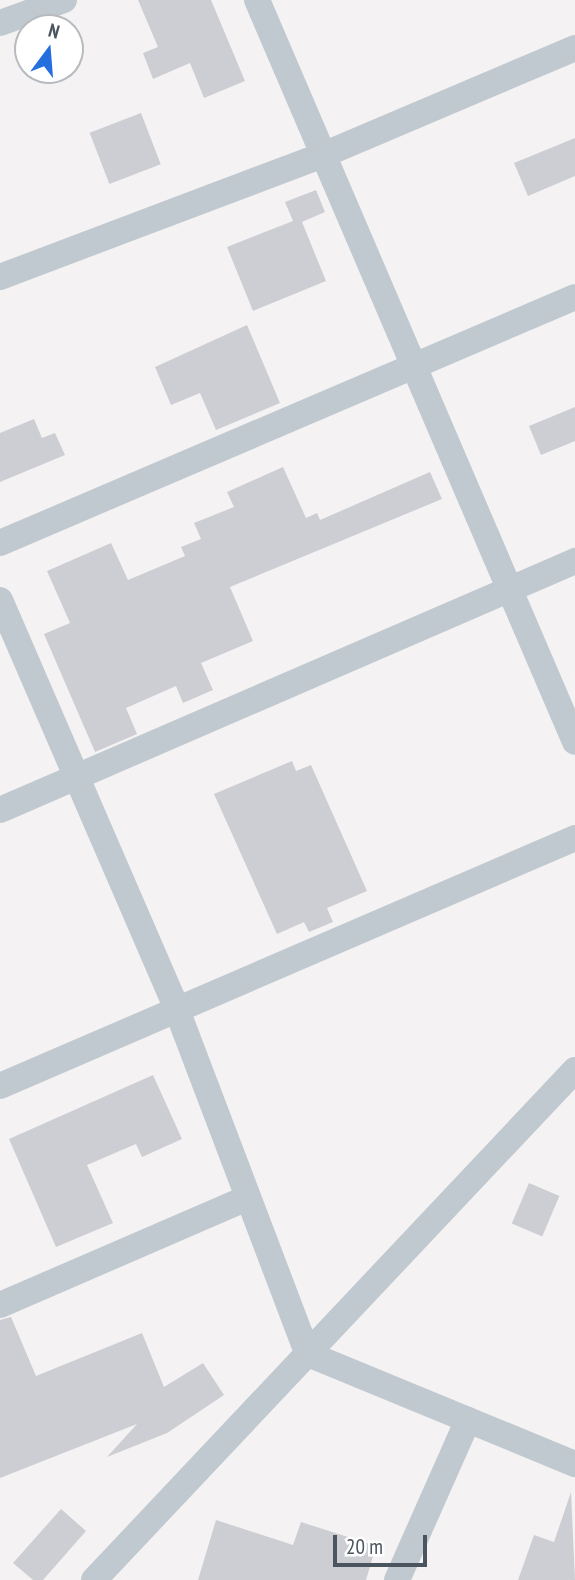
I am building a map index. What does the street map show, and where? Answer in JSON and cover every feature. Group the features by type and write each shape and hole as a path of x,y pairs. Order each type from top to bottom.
{"street":[{"path":"0,23 64,0"},
{"path":"257,0 575,742"},
{"path":"0,277 324,155 575,48"},
{"path":"0,543 413,364 575,297"},
{"path":"0,810 575,561"},
{"path":"0,600 177,1010 308,1354 575,1464"},
{"path":"0,1086 575,838"},
{"path":"94,1580 575,1070"},
{"path":"0,1306 247,1198"},
{"path":"397,1580 468,1420"}],"building":[{"path":"138,0 211,0 245,81 204,98 190,63 153,79 143,53 158,47"},
{"path":"141,113 161,164 109,184 90,133"},
{"path":"575,138 575,176 528,196 514,163"},
{"path":"316,190 325,212 302,222 326,281 253,311 227,247 293,221 285,202"},
{"path":"247,325 280,403 216,430 200,393 171,405 155,367"},
{"path":"575,407 575,441 541,455 529,426"},
{"path":"34,419 42,438 55,433 65,455 0,482 0,433"},
{"path":"283,467 306,518 317,513 320,520 430,472 442,499 230,587 253,641 201,663 213,690 183,703 176,686 126,708 137,734 95,752 44,634 70,623 47,571 111,543 128,580 185,556 181,547 201,539 194,523 234,507 227,492"},
{"path":"292,761 296,771 311,765 367,891 327,908 333,922 309,932 304,922 277,934 214,794"},
{"path":"153,1075 182,1139 142,1157 136,1144 87,1165 113,1223 56,1247 9,1139"},
{"path":"529,1183 559,1196 542,1236 512,1224"},
{"path":"11,1317 36,1376 142,1333 164,1387 203,1363 224,1395 167,1433 107,1457 137,1424 0,1478 0,1320"},
{"path":"571,1492 575,1580 518,1580 534,1535 554,1542"},
{"path":"61,1509 86,1531 43,1580 33,1580 13,1563"},
{"path":"216,1520 293,1545 301,1522 376,1546 366,1580 198,1580"}]}
